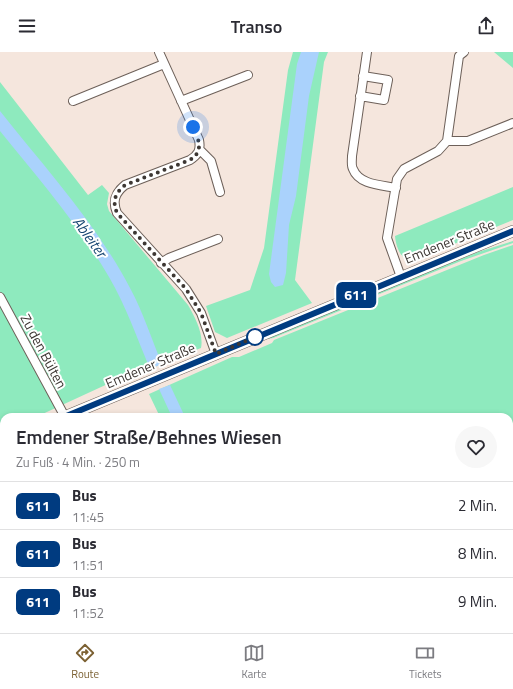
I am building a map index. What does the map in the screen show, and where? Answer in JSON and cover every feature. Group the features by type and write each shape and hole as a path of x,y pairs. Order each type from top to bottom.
{"street":[{"path":"159,52 199,140 200,150 210,161 220,192"},
{"path":"367,52 352,156 353,170 361,180 396,188"},
{"path":"401,277 387,238 397,179 404,168 438,151 447,141 459,56 464,52"},
{"path":"73,102 164,64"},
{"path":"181,102 248,76"},
{"path":"360,96 384,100 388,80 363,76"},
{"path":"447,141 468,141 513,123"},
{"path":"200,150 196,156 190,160 125,185 118,190 114,202 117,213 186,289 201,313 216,354"},
{"name":"Emdener Straße","path":"75,413 513,231"},
{"path":"161,263 169,258 218,239"},
{"name":"Zu den Bülten","path":"0,297 63,413"}],"green space":[{"path":"293,52 328,52 324,62 295,280 312,303 227,338 215,332 206,306 250,290 264,248 288,70"},
{"path":"494,52 513,52 513,68"},
{"path":"0,82 88,195 102,185 109,193 107,204 109,211 188,305 200,331 202,343 201,348 185,354 184,351 177,353 178,356 127,380 125,376 45,413 0,413"},
{"path":"513,187 513,220 410,262 399,251 395,236"},
{"path":"513,241 513,243 461,261 377,295 376,293 478,252"},
{"path":"513,245 513,413 158,413 149,394 232,357 239,357 272,343 274,340 484,255"},
{"path":"369,295 371,298 273,338 261,340"}],"water":[{"path":"301,52 319,52 309,96 296,196 289,225 286,273 283,285 275,287 271,282 269,274 297,64"},
{"name":"Ableiter","path":"0,111 69,196 102,241 139,306 162,364 150,369 126,311 109,277 71,220 0,131"},
{"path":"170,385 183,413 170,413 159,389"}],"bus line":[{"name":"611","path":"74,413 513,231"}],"route":[{"path":"193,127 200,145 200,150 196,156 190,160 125,185 118,190 115,196 115,208 117,213 186,289 201,313 208,337 216,354 255,337"}]}
